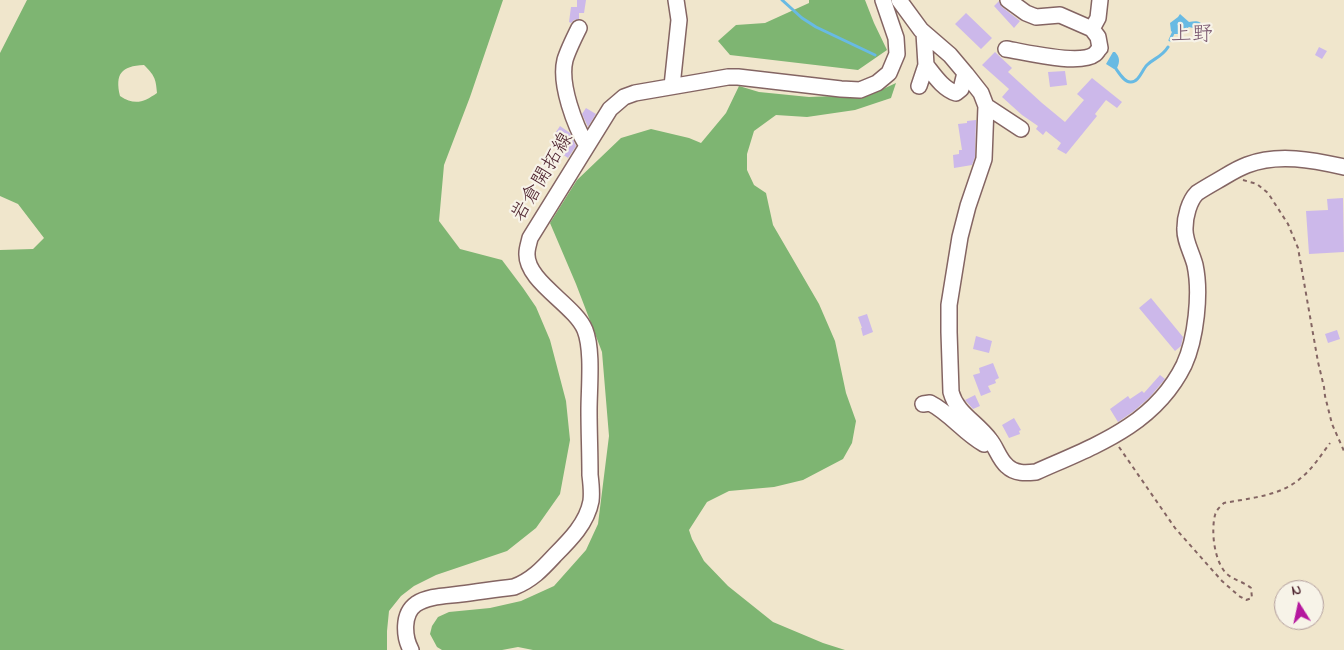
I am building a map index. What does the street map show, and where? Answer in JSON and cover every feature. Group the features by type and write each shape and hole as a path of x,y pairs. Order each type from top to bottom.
{"street":[{"path":"672,86 679,20 676,0"},
{"name":"岩倉開拓線","path":"411,650 406,639 405,626 409,612 416,604 433,597 514,587 525,583 535,576 575,534 585,517 591,501 590,360 586,332 581,321 534,275 529,265 527,254 530,238 610,109 624,97 635,93 728,77 860,90 877,83 890,73 897,54 896,38 883,0"},
{"path":"898,0 924,33 950,55 966,73 981,93 986,106 984,159 960,237 949,305 951,392 953,401 961,411 988,436 1006,466 1015,471 1023,473 1036,472 1112,437 1127,428 1157,404 1170,389 1184,365 1192,345 1197,314 1195,265 1185,230 1188,210 1196,194 1247,165 1273,159 1320,161 1344,167"},
{"path":"1006,49 1077,59 1094,55 1100,48 1098,37 1092,28 1060,15 1036,17 1026,14 1008,0"},
{"path":"1092,28 1098,18 1100,0"},
{"path":"579,28 565,61 564,75 568,104 579,133 587,146"},
{"path":"919,86 926,65 924,33"},
{"path":"926,65 949,91 956,93 961,89 966,73"},
{"path":"986,106 1022,129"},
{"path":"923,404 930,403 940,408 982,443 995,448"}],"path":[{"path":"1223,177 1257,184 1268,193 1288,224 1298,248 1325,396 1332,424 1344,450"},
{"path":"1112,437 1175,528 1222,580 1246,600 1252,598 1251,588 1226,574 1220,566 1216,553 1214,530 1215,515 1218,508 1224,503 1275,493 1292,485 1303,477 1330,444"}],"green space":[{"path":"27,0 503,0 470,97 444,165 439,221 460,249 502,260 536,307 550,340 566,401 570,440 560,494 536,528 507,551 436,575 414,586 401,596 389,611 387,650 0,650 0,250 33,249 44,238 18,204 0,196 0,53","holes":["144,65 155,80 157,93 139,102 130,101 120,96 118,82 125,69"]},
{"path":"809,0 865,0 887,50 858,70 730,55 718,41 736,25 765,23 809,3"},
{"path":"896,83 891,98 855,110 807,117 776,115 754,131 747,154 747,170 754,185 766,193 773,225 819,304 835,341 846,393 856,421 852,443 843,459 803,480 774,487 729,491 707,502 689,530 704,561 728,586 773,622 845,650 533,650 518,647 502,650 442,650 437,647 430,634 432,626 438,617 449,612 490,608 521,601 554,586 586,550 598,524 609,436 602,352 550,223 577,180 621,138 651,129 689,138 701,143 726,113 739,86 759,92 809,97 863,95"}],"water":[{"path":"1180,14 1189,22 1199,22 1203,26 1202,28 1189,27 1178,34 1174,34 1171,31 1170,23"},
{"path":"1113,52 1117,54 1119,60 1117,68 1114,69 1106,64"}],"building":[{"path":"577,0 586,0 584,13 579,13 579,19 571,23 569,22 571,7 577,7"},
{"path":"999,1 1002,7 1020,21 1014,28 994,6"},
{"path":"966,13 992,38 981,49 955,24"},
{"path":"1319,47 1327,51 1322,59 1315,55"},
{"path":"995,52 1012,68 1008,72 1065,122 1084,100 1077,94 1092,78 1122,102 1117,108 1106,100 1095,114 1097,116 1066,154 1057,149 1061,143 1046,131 1043,135 1036,129 1038,126 1002,97 1009,89 982,65"},
{"path":"1065,71 1067,85 1050,87 1048,72"},
{"path":"586,108 596,114 588,127 582,114"},
{"path":"976,120 975,157 972,165 954,168 953,155 959,154 959,150 962,150 958,124"},
{"path":"560,126 570,133 576,146 568,158 562,154 569,142 556,132"},
{"path":"1343,198 1344,252 1309,254 1306,211 1328,210 1327,199"},
{"path":"1151,298 1183,337 1181,346 1175,351 1139,308"},
{"path":"867,314 873,332 863,336 858,317"},
{"path":"1337,330 1340,339 1328,343 1325,334"},
{"path":"976,336 992,341 989,353 973,349"},
{"path":"993,363 999,378 995,380 996,383 988,386 991,392 981,396 973,375 980,373 979,368"},
{"path":"1160,375 1165,379 1150,397 1118,422 1110,409 1128,396 1130,399 1142,391 1144,393"},
{"path":"975,395 980,406 973,409 965,400"},
{"path":"1014,418 1021,430 1019,431 1020,434 1009,438 1002,425"}],"waterway":[{"path":"782,0 802,18 816,27 875,55"},
{"path":"1170,40 1174,31"},
{"path":"1114,66 1126,81 1134,81 1147,65 1168,47"}],"district":[{"name":"上野","path":"1192,37"}]}
